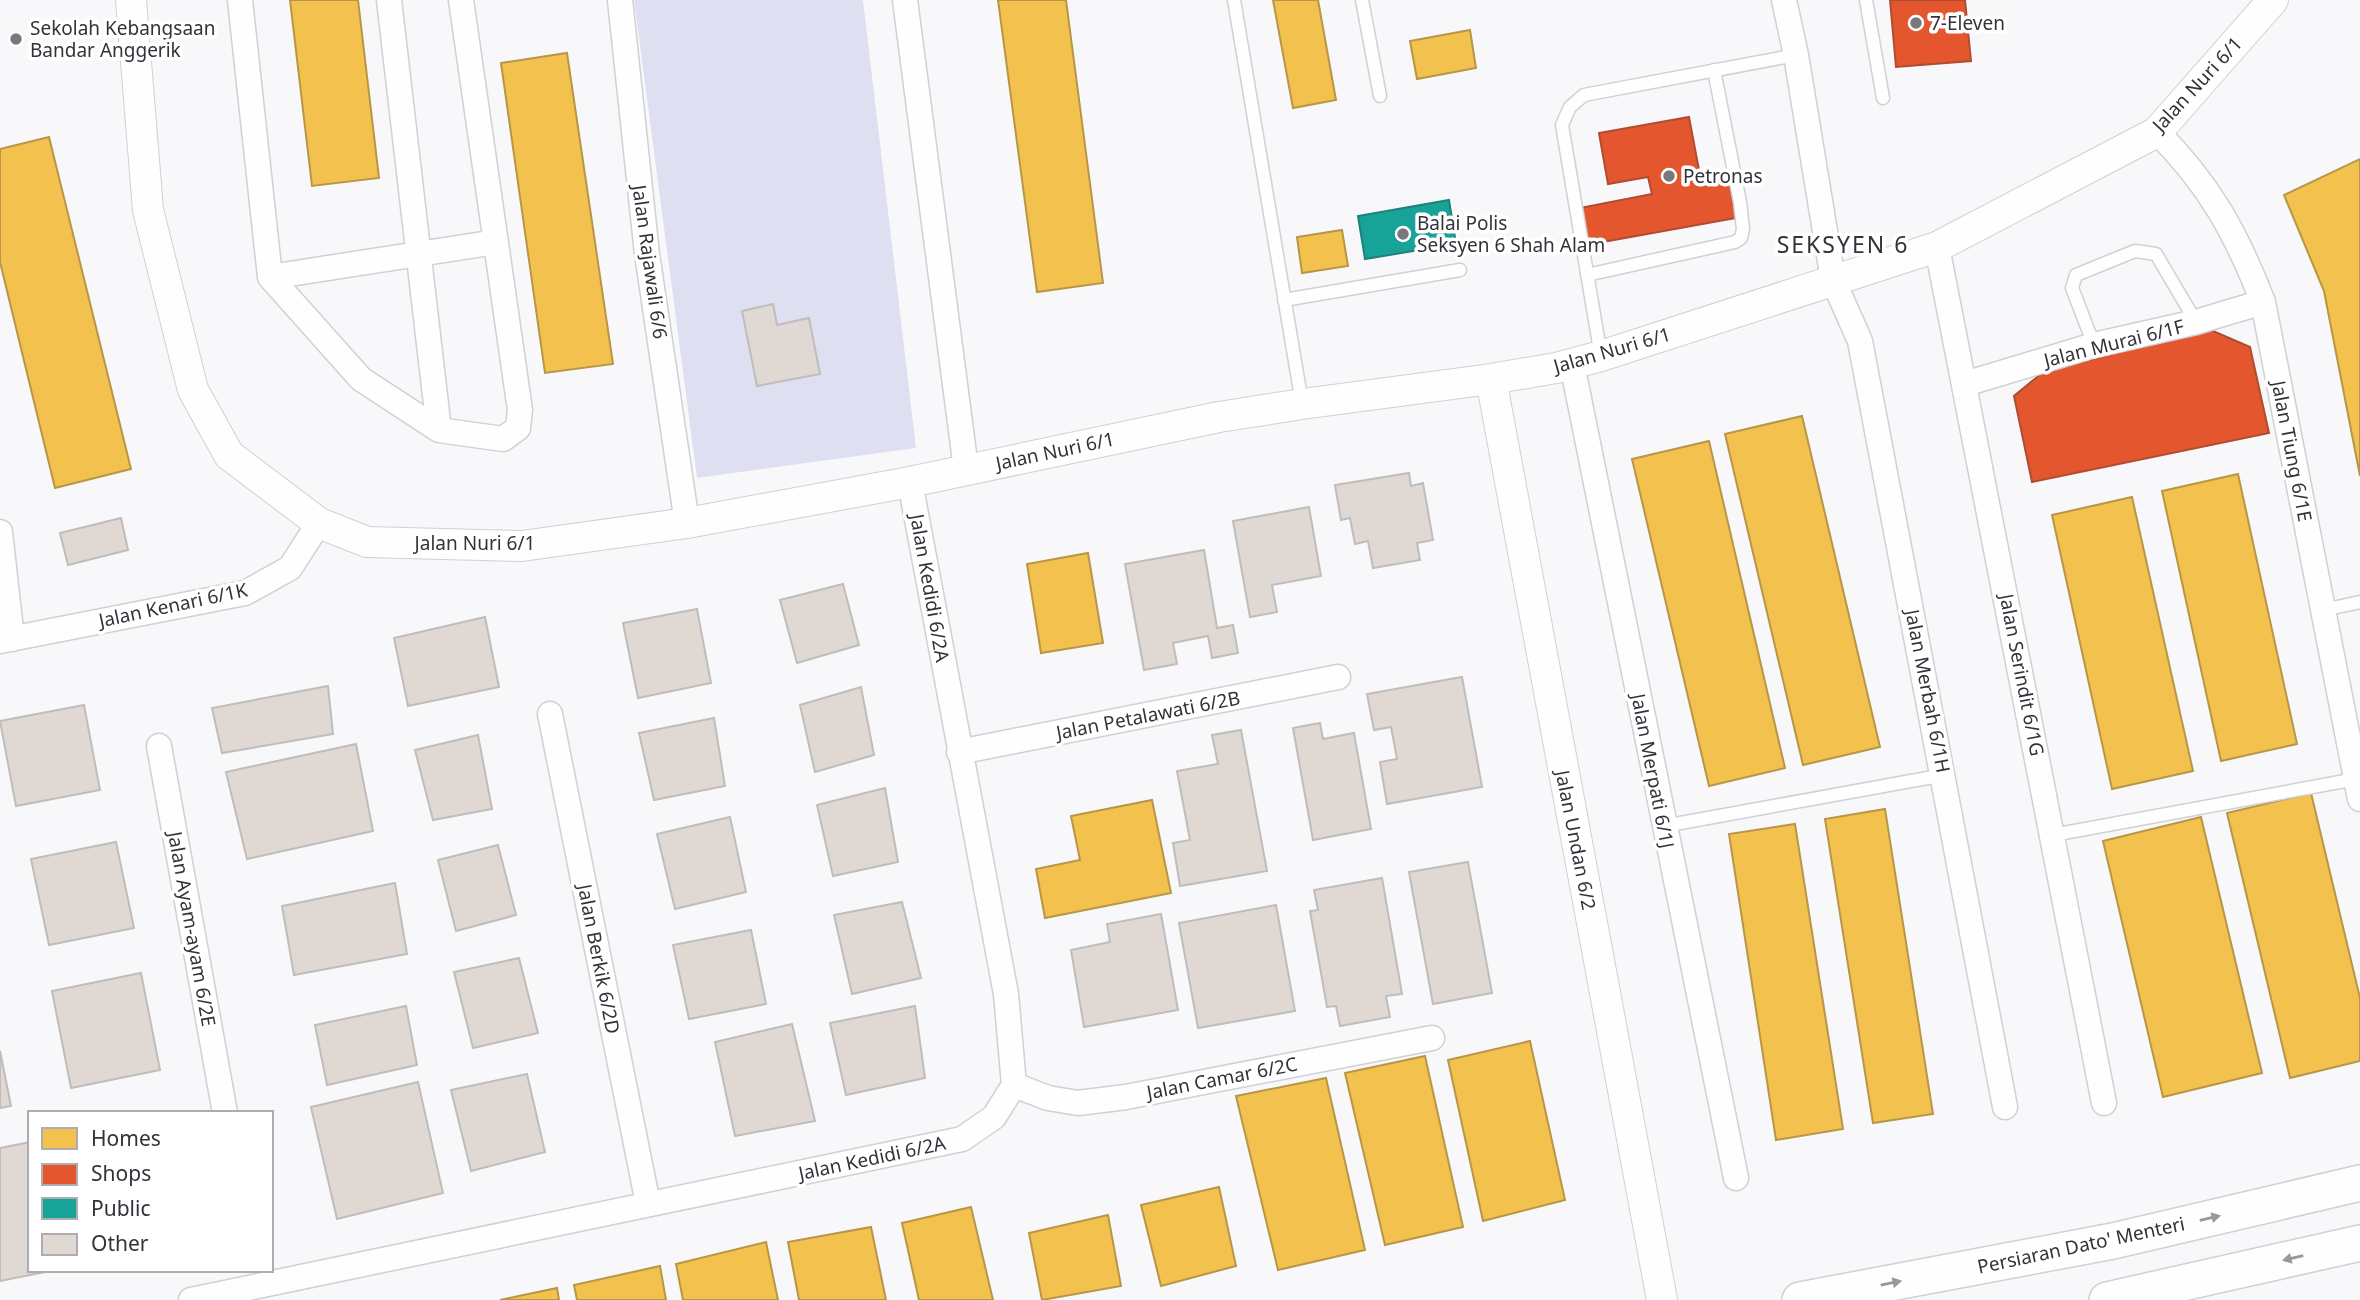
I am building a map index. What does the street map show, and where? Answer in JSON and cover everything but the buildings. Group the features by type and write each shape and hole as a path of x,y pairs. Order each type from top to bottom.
{"main road":[{"name":"Persiaran Dato' Menteri","path":"1800,1300 2113,1241 2360,1183"},
{"path":"2107,1300 2144,1296 2360,1243"}],"street":[{"name":"Jalan Nuri 6/1","path":"131,0 148,210 193,390 229,455 319,523 367,542 522,546 687,523 911,482 1219,417 1491,379 1601,356 1937,247 2157,132 2273,0"},
{"path":"240,0 270,277 361,379 439,430 503,439 518,428 520,410 461,0"},
{"path":"389,0 439,430"},
{"name":"Jalan Rajawali 6/6","path":"620,0 647,254 687,523"},
{"path":"905,0 966,469"},
{"name":"Jalan Merbah 6/1H","path":"1784,0 1797,55 1833,281 1860,341 2005,1107"},
{"name":"Jalan Tiung 6/1E","path":"2157,132 2185,160 2217,203 2242,248 2263,302 2358,789"},
{"path":"270,277 496,242"},
{"name":"Jalan Serindit 6/1G","path":"1937,247 2104,1103"},
{"name":"Jalan Murai 6/1F","path":"1965,384 2094,345 2196,322 2263,302"},
{"name":"Jalan Merpati 6/1J","path":"1572,364 1736,1178"},
{"name":"Jalan Undan 6/2","path":"1491,379 1662,1300"},
{"name":"Jalan Kedidi 6/2A","path":"191,1300 254,1278 648,1205 962,1139 993,1117 1014,1085 1006,994 911,482"},
{"name":"Jalan Kenari 6/1K","path":"6,640 245,593 290,568 319,523"},
{"path":"0,532 6,640"},
{"name":"Jalan Petalawati 6/2B","path":"959,752 1338,677"},
{"name":"Jalan Berkik 6/2D","path":"550,714 648,1205"},
{"name":"Jalan Ayam-ayam 6/2E","path":"159,746 225,1111"},
{"name":"Jalan Camar 6/2C","path":"1014,1085 1048,1098 1078,1103 1126,1097 1432,1038"}],"lane":[{"path":"1234,0 1302,404"},
{"path":"1362,0 1380,96"},
{"path":"1866,0 1883,99"},
{"path":"1601,356 1562,125 1570,107 1584,95 1797,55"},
{"path":"1587,275 1735,242 1741,238 1743,229 1740,202 1714,70"},
{"path":"2094,345 2072,288 2076,275 2136,251 2156,254 2196,322"},
{"path":"1284,300 1460,270"},
{"path":"2323,610 2360,603"},
{"path":"1664,826 1944,775"},
{"path":"2053,835 2358,789"}],"shaded area":[{"path":"634,0 863,0 916,448 697,478"}],"place":[{"name":"7-Eleven","path":"1916,23"},
{"name":"Sekolah Kebangsaan Bandar Anggerik","path":"16,39"},
{"name":"Petronas","path":"1669,176"},
{"name":"Balai Polis Seksyen 6 Shah Alam","path":"1403,234"}],"district":[{"name":"SEKSYEN 6","path":"1843,244"}]}
